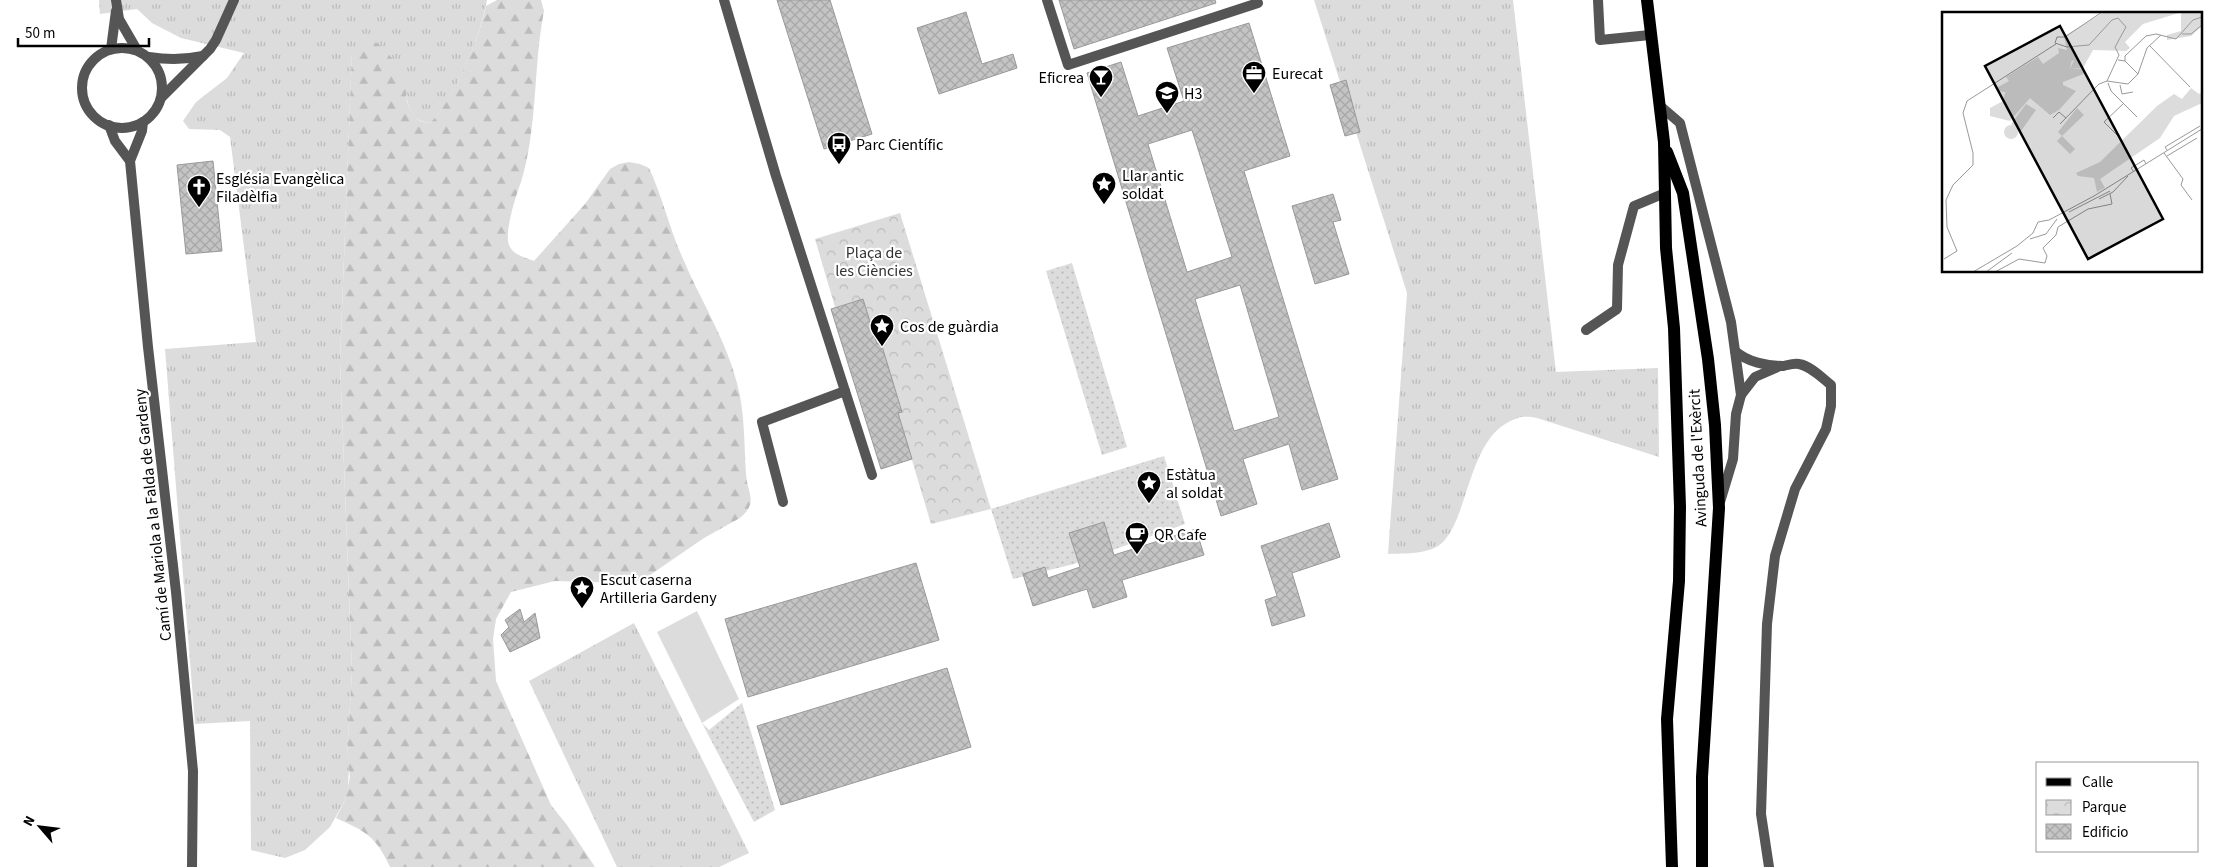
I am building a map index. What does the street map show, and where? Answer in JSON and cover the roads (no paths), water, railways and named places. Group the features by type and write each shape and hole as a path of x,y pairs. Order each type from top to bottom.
{"main road":[{"name":"Avinguda de l'Exèrcit","path":"1647,0 1664,142 1666,248 1674,328 1680,507 1679,581 1668,719 1672,867"},
{"name":"Avinguda de l'Exèrcit","path":"1664,142 1685,203 1708,359 1715,425 1719,508 1702,777 1702,867"}],"street":[{"path":"162,97 163,82 158,68 149,57 137,50 124,47 110,49 96,57 86,69 82,84 84,100 91,114 109,125 120,128 136,126 153,114 162,97 204,56 216,40 234,0"},
{"path":"724,0 776,176 872,475"},
{"path":"1048,0 1068,65 1258,3"},
{"path":"1598,0 1600,40 1650,35"},
{"path":"110,49 116,3"},
{"path":"116,3 119,19 137,50"},
{"path":"149,57 167,60 186,60 204,56"},
{"path":"1659,105 1680,123 1731,322 1740,395 1736,414 1733,459 1719,508"},
{"name":"Camí de Mariola a la Falda de Gardeny","path":"143,122 142,131 130,161 148,347 176,592 193,772 192,867"},
{"path":"109,125 115,141 130,161"},
{"path":"1586,330 1617,309 1618,264 1634,206 1665,193"},
{"path":"1735,352 1755,362 1781,366 1799,364 1816,372 1831,386 1831,406 1826,429 1795,489 1775,556 1768,624 1761,814 1769,867"},
{"path":"1740,395 1754,377 1781,366"},
{"path":"783,502 762,422 845,391"}],"place":[{"name":"Eurecat","path":"1254,94"},
{"name":"Eficrea","path":"1101,98"},
{"name":"H3","path":"1167,114"},
{"name":"Parc Científic","path":"839,165"},
{"name":"Llar antic soldat","path":"1104,205"},
{"name":"Església Evangèlica Filadèlfia","path":"199,208"},
{"name":"Cos de guàrdia","path":"882,347"},
{"name":"Estàtua al soldat","path":"1149,504"},
{"name":"QR Cafe","path":"1137,555"},
{"name":"Escut caserna Artilleria Gardeny","path":"582,609"}],"park label":[{"name":"Plaça de les Ciències","path":"874,261"}]}
